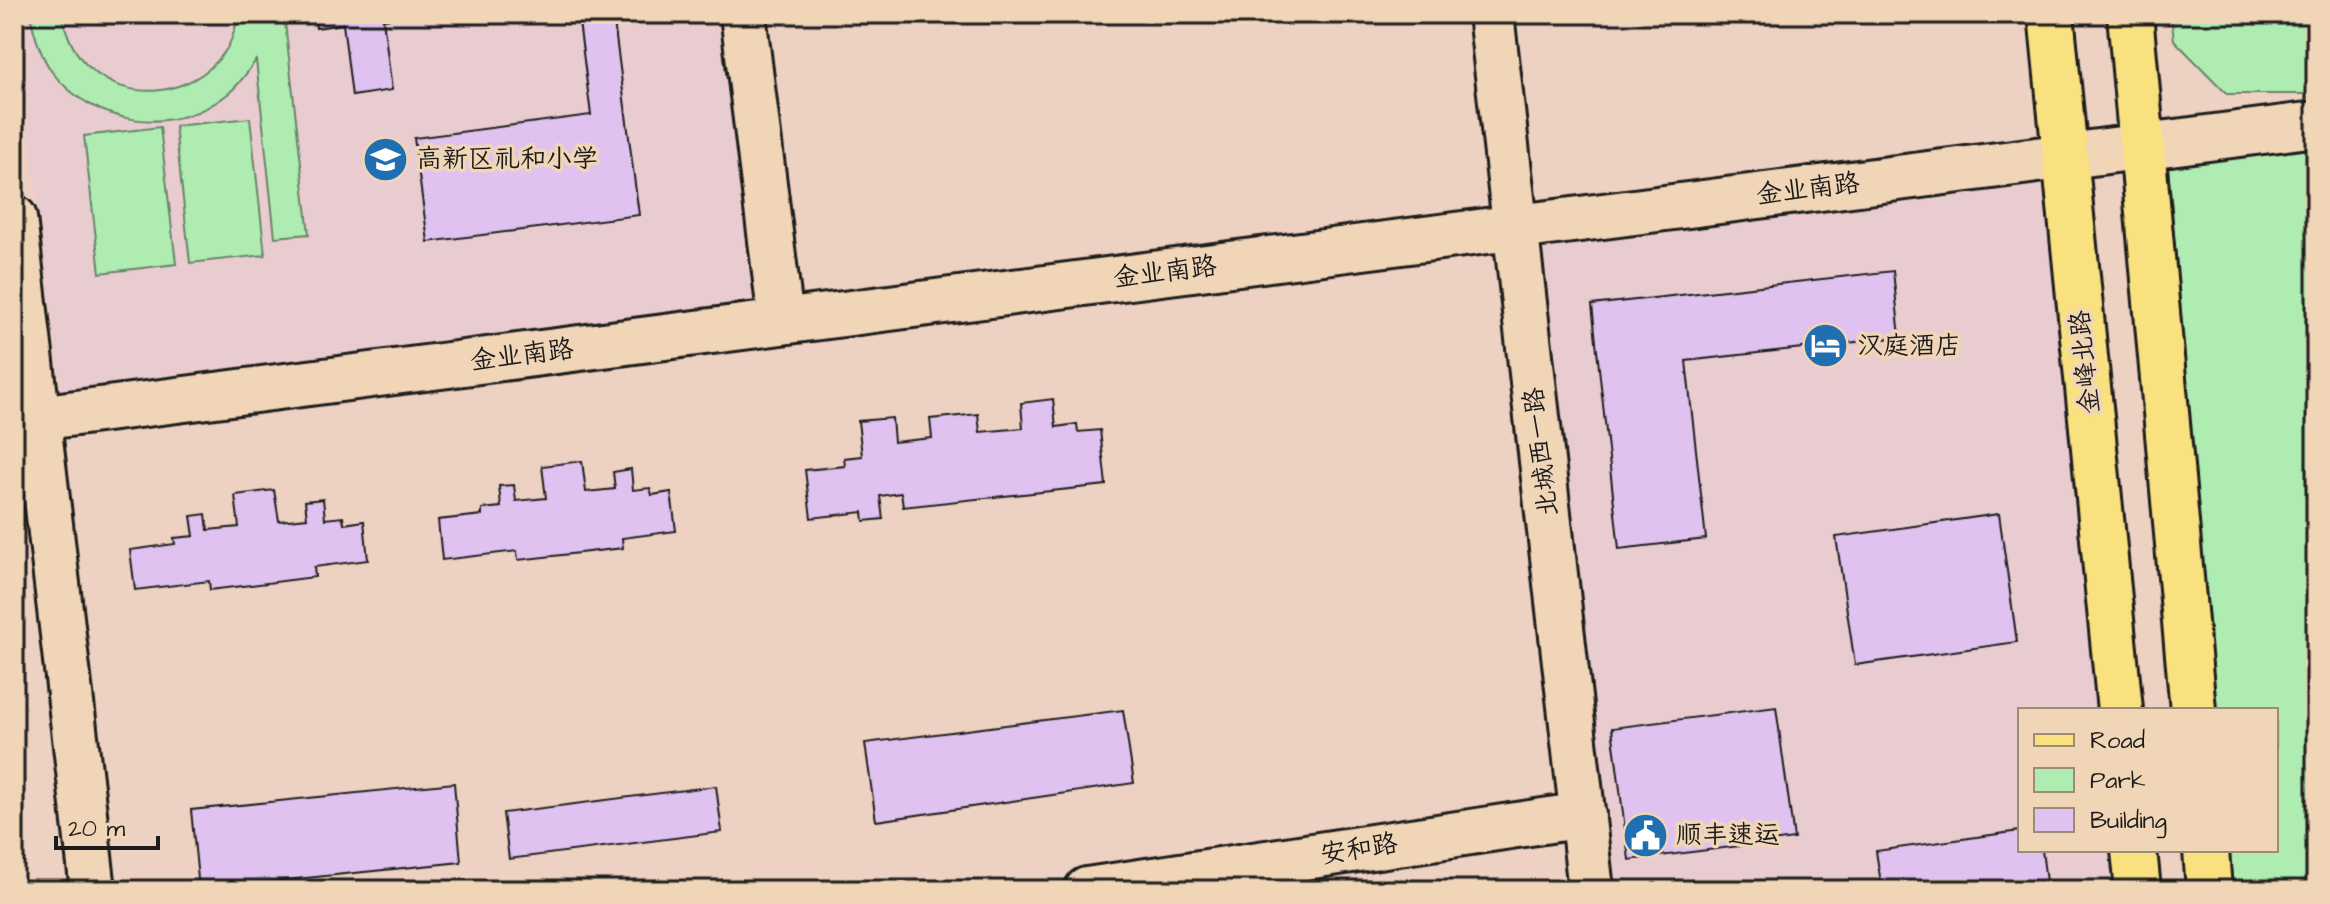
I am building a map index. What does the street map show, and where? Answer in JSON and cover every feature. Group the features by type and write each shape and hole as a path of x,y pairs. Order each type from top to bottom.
{"main road":[{"name":"金峰北路","path":"2051,14 2120,708"},
{"path":"2130,14 2193,708"},
{"path":"2134,852 2138,890"},
{"path":"2206,852 2209,890"}],"street":[{"path":"743,14 781,321"},
{"name":"北城西一路","path":"1491,14 1591,890"},
{"name":"金业南路","path":"26,419 2316,124"},
{"path":"14,218 26,419 93,890"},
{"name":"安和路","path":"1087,890 1583,815"}],"shaded area":[{"name":"高新区礼和小学","path":"14,14 719,14 755,305 61,390"},
{"path":"2047,174 2101,708 2018,708 2018,852 2115,852 2119,890 1614,890 1543,245"}],"green space":[{"path":"30,14 62,14 79,57 105,79 122,87 159,90 194,79 210,68 229,45 239,14 284,14 309,234 275,237 256,60 229,93 208,107 184,116 136,120 112,114 69,90 44,59"},
{"path":"2171,14 2305,14 2313,94 2227,94 2174,40"},
{"path":"250,118 265,255 190,263 175,126"},
{"path":"160,127 176,264 100,273 84,136"},
{"path":"2316,147 2316,890 2231,890 2228,852 2278,852 2278,708 2216,708 2168,167"}],"building":[{"path":"314,14 424,14 383,19 392,90 352,96 343,24 316,28"},
{"path":"578,14 613,14 639,215 428,242 414,138 591,115"},
{"path":"1893,271 1900,337 1686,361 1706,539 1619,549 1592,305"},
{"path":"1053,399 1056,427 1077,424 1078,432 1100,430 1106,485 903,507 901,493 880,496 883,519 864,521 863,512 811,518 805,470 845,466 844,458 862,456 858,421 892,418 894,442 932,438 930,419 978,414 980,432 1023,428 1021,403"},
{"path":"582,461 586,492 615,489 613,472 631,469 633,490 650,488 652,495 671,492 676,531 622,538 623,548 518,560 517,551 442,560 438,520 482,515 482,509 501,507 499,486 514,485 516,501 546,498 542,466"},
{"path":"274,490 279,521 307,518 305,501 323,499 325,519 343,517 344,524 364,521 368,560 314,567 315,577 210,590 209,581 135,590 130,550 175,544 174,538 194,536 191,516 206,514 208,530 239,527 235,495"},
{"path":"1999,514 2017,642 1855,665 1836,537"},
{"path":"1776,707 1794,839 1629,860 1612,728"},
{"path":"1123,710 1134,783 876,821 865,743"},
{"path":"454,783 461,862 199,889 191,810"},
{"path":"716,786 722,832 509,859 503,813"},
{"path":"2018,831 2018,852 2042,852 2047,890 1882,890 1876,851"}],"place":[{"name":"高新区礼和小学","path":"385,159"},
{"name":"汉庭酒店","path":"1826,346"},
{"name":"顺丰速运","path":"1645,835"}]}
